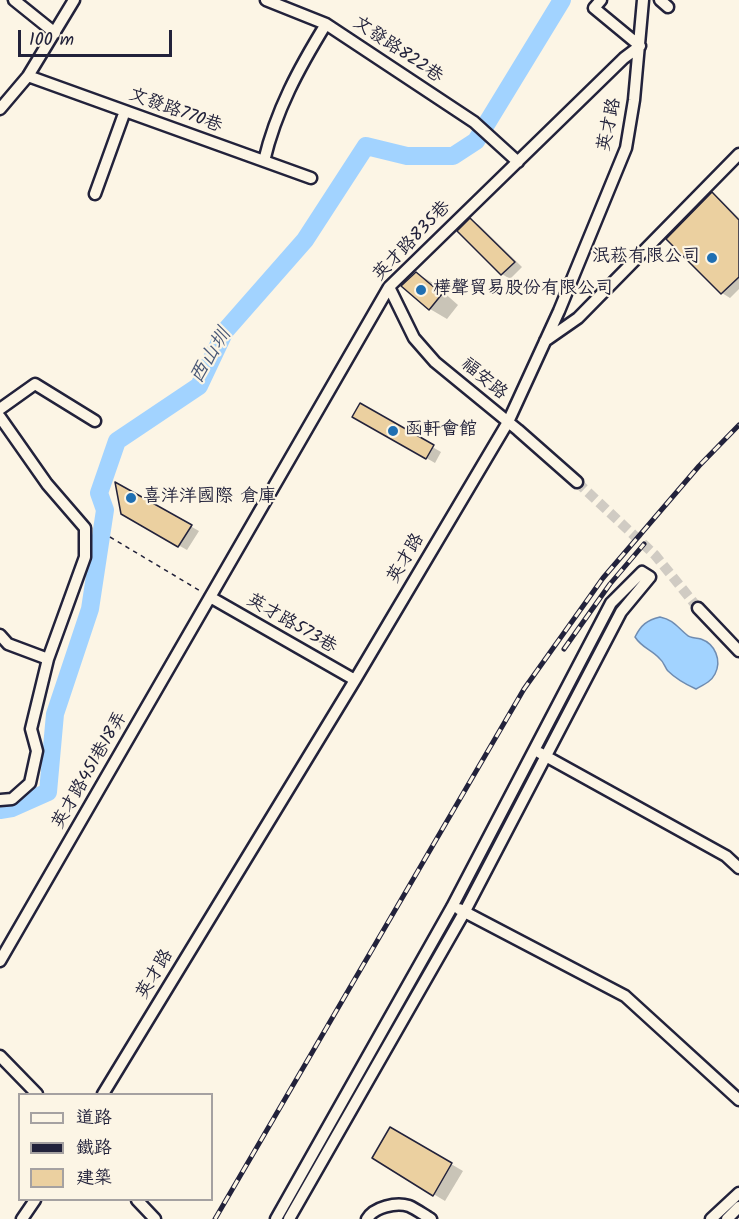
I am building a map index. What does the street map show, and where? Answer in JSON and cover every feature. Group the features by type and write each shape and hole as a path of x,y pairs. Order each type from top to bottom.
{"street":[{"path":"14,0 55,33"},
{"path":"0,109 28,76 74,0"},
{"name":"文發路822巷","path":"266,0 326,24 474,122 518,162"},
{"path":"601,0 594,8 640,46"},
{"name":"英才路","path":"104,1093 355,680 508,422 559,311 626,148 631,125 643,0"},
{"path":"264,161 271,132 297,72 326,24"},
{"name":"英才路835巷","path":"210,597 389,287 624,58 640,46"},
{"name":"文發路770巷","path":"28,76 311,178"},
{"path":"95,194 125,111"},
{"path":"544,342 578,318 739,154"},
{"name":"福安路","path":"389,287 410,331 428,354 578,482"},
{"path":"0,409 35,384 95,421"},
{"path":"0,417 47,484 86,528 85,557 48,659 31,729 37,751 30,783 12,799 0,800"},
{"path":"276,1219 452,907 610,603 642,572 650,577 621,612 465,910 289,1219"},
{"name":"英才路573巷","path":"210,597 355,680"},
{"name":"英才路451巷18弄","path":"0,961 210,597"},
{"path":"698,608 739,651"},
{"path":"0,635 8,644 48,659"},
{"path":"534,751 726,856 739,868"},
{"path":"452,907 465,910 625,996 739,1100"},
{"path":"0,1056 35,1093"},
{"path":"711,1219 739,1193"},
{"path":"22,1219 34,1201"},
{"path":"138,1201 155,1219"},
{"path":"367,1219 370,1213 388,1206 408,1206 431,1219"},
{"path":"727,1219 739,1207"}],"path":[{"path":"110,537 210,597"}],"water":[{"path":"660,617 672,622 689,636 706,641 710,645 716,653 718,663 715,674 709,681 696,689 684,683 671,674 657,656 638,641 635,637 642,626"}],"building":[{"name":"泯菘有限公司","path":"712,192 739,220 739,277 721,294 666,239"},
{"path":"470,218 515,262 501,275 457,231"},
{"name":"樺聲貿易股份有限公司","path":"416,272 442,294 429,310 401,286"},
{"name":"函軒會館","path":"360,403 434,445 426,459 352,417"},
{"name":"喜洋洋國際 倉庫","path":"115,482 192,525 178,547 121,514"},
{"path":"390,1127 452,1163 433,1196 372,1158"}],"waterway":[{"name":"西山圳","path":"0,810 12,808 48,792 55,714 90,609 105,510 99,493 117,441 199,386 225,331 305,240 366,146 407,156 453,156 476,141 562,0"}],"tunnel":[{"path":"577,482 655,555 698,608"}],"railway":[{"path":"215,1219 524,689 603,578 699,466 739,425"},
{"path":"564,649 610,584 644,544"}],"place":[{"name":"泯菘有限公司","path":"712,258"},
{"name":"樺聲貿易股份有限公司","path":"421,290"},
{"name":"函軒會館","path":"393,431"},
{"name":"喜洋洋國際 倉庫","path":"131,498"}]}
